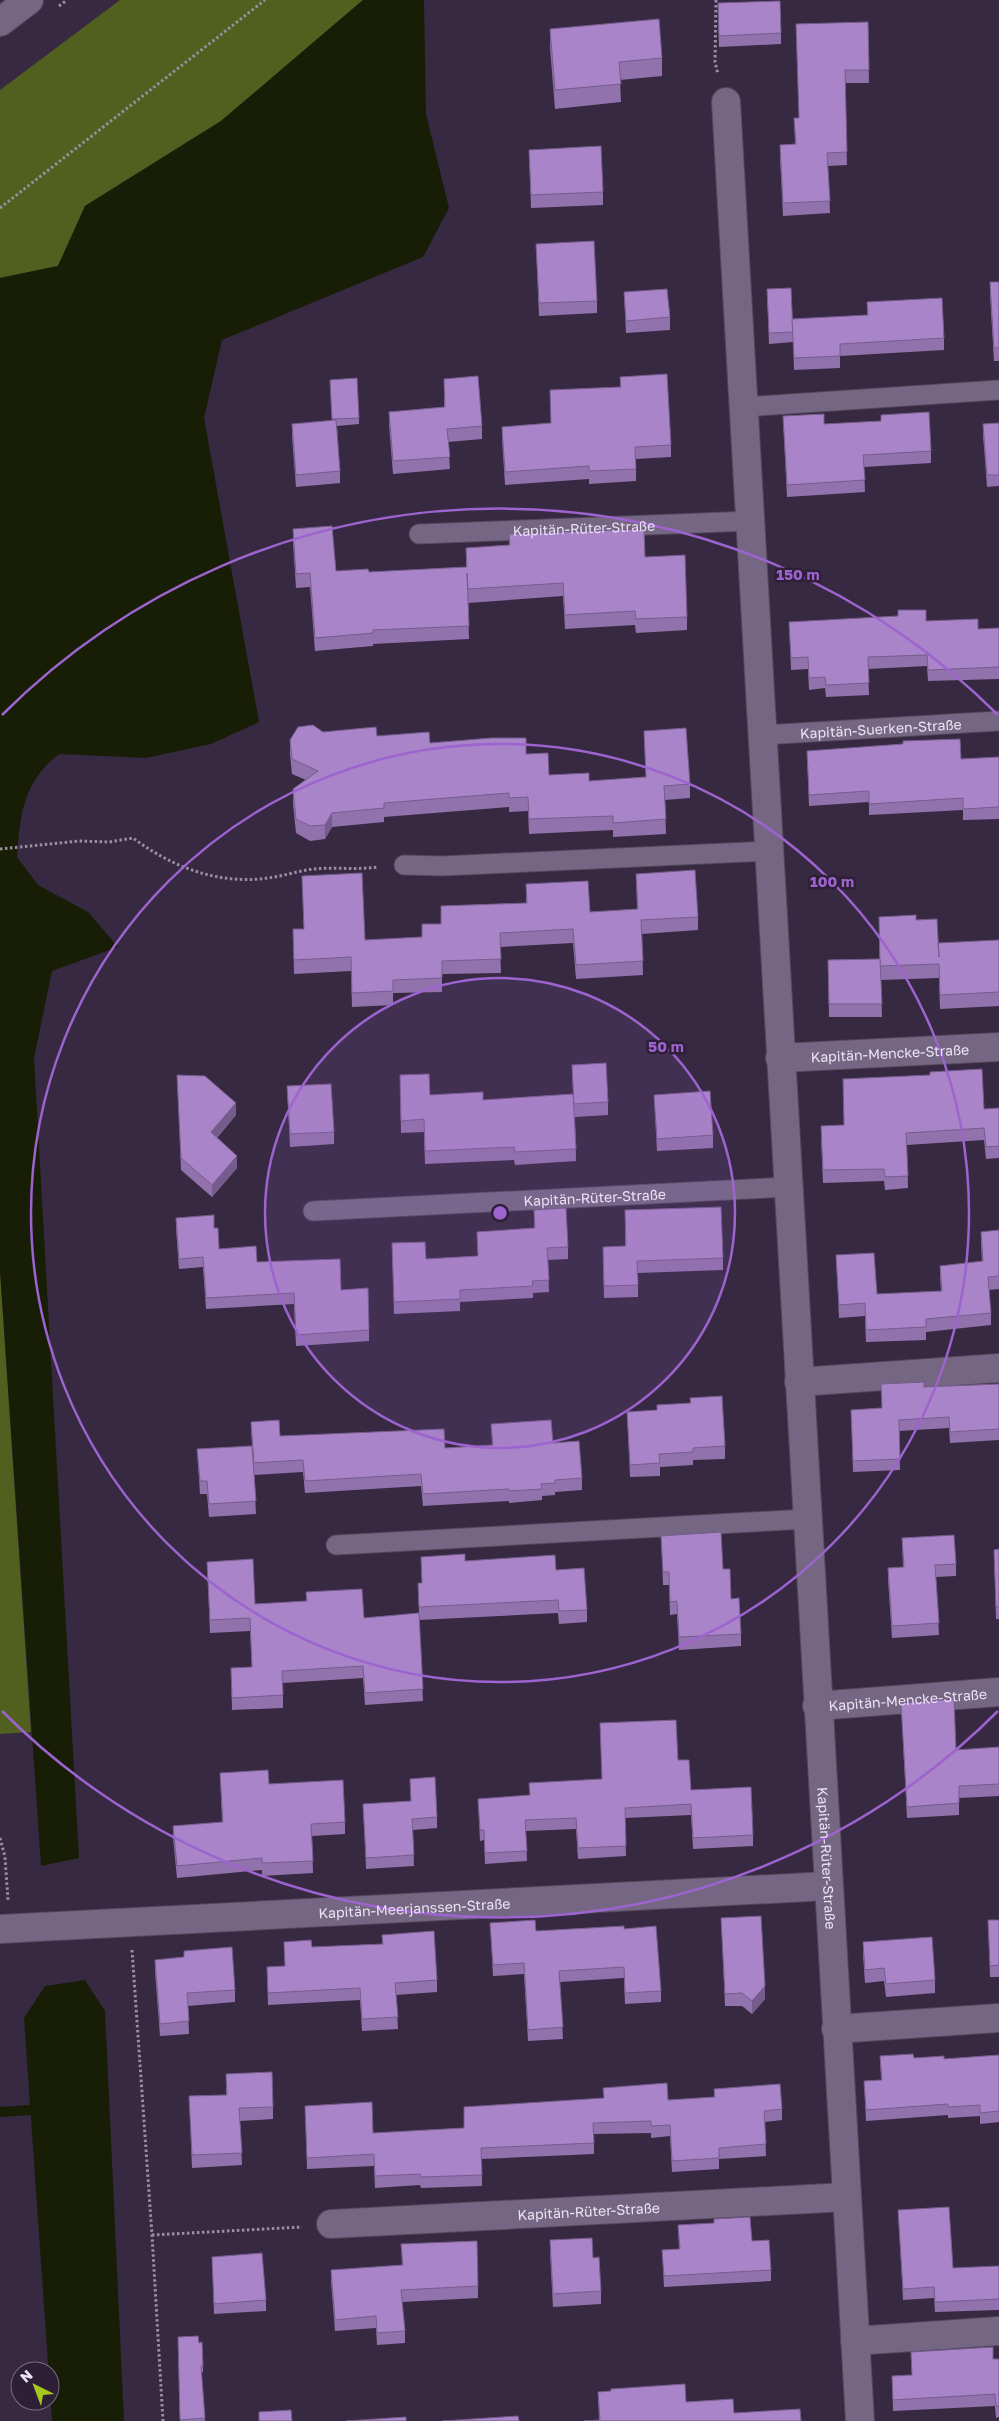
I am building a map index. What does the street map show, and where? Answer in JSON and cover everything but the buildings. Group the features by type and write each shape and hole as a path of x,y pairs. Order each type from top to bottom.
{"street":[{"path":"0,22 29,0"},
{"name":"Kapitän-Rüter-Straße","path":"726,102 817,1706 860,2421"},
{"name":"Kapitän-Mencke-Straße","path":"780,1058 999,1047"},
{"path":"799,1382 999,1368"},
{"name":"Kapitän-Mencke-Straße","path":"817,1706 999,1692"},
{"name":"Kapitän-Meerjanssen-Straße","path":"5,1929 828,1886"},
{"path":"836,2029 999,2018"},
{"name":"Kapitän-Rüter-Straße","path":"331,2224 846,2197"},
{"path":"855,2341 999,2331"}],"lane":[{"path":"744,406 999,390"},
{"name":"Kapitän-Rüter-Straße","path":"419,534 750,521"},
{"name":"Kapitän-Suerken-Straße","path":"762,735 999,721"},
{"path":"404,865 442,866 769,851"},
{"name":"Kapitän-Rüter-Straße","path":"313,1211 788,1187"},
{"path":"336,1546 807,1519"}],"path":[{"path":"0,208 265,0"},
{"path":"716,0 715,62 726,102"},
{"path":"0,848 80,841 109,842 133,838 154,854 179,866 226,878 267,878 315,869 361,869 404,865"},
{"path":"0,1838 5,1857 5,1929"},
{"path":"130,1922 163,2421"},
{"path":"152,2234 331,2224"}],"green space":[{"path":"120,0 363,0 221,121 85,206 58,266 0,278 0,90"},
{"path":"0,1272 31,1732 0,1734"}],"shaded area":[{"path":"363,0 424,0 426,114 449,208 423,257 222,340 204,418 259,722 211,744 146,758 59,754 38,776 31,788 22,813 17,857 38,885 88,912 118,947 52,971 34,1058 79,1858 41,1866 0,1270 0,278 58,266 85,206 221,121"},
{"path":"85,1980 105,2011 124,2421 52,2421 51,2411 60,2411 60,2361 48,2361 24,2018 45,1986"}],"waterway":[{"path":"0,2112 30,2110"}]}
